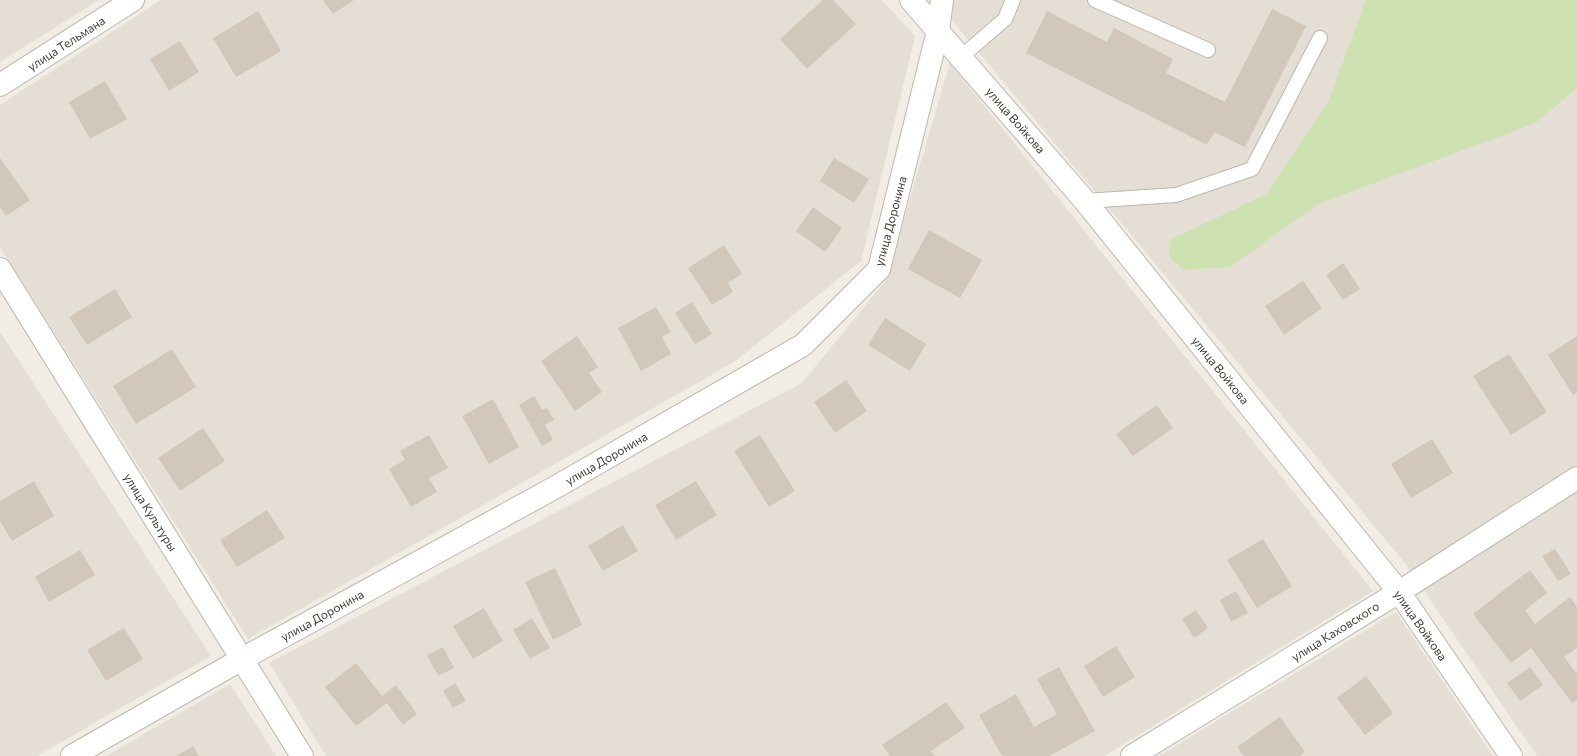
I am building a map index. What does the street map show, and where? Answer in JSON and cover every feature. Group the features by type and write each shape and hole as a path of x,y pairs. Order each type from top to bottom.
{"street":[{"name":"улица Тельмана","path":"0,85 133,0"},
{"name":"улица Войкова","path":"912,0 1085,201 1399,592 1511,756"},
{"name":"улица Доронина","path":"72,756 242,659 554,488 803,345 879,269 938,31 942,0"},
{"name":"улица Культуры","path":"0,269 302,756"},
{"name":"улица Каховского","path":"1132,756 1399,592 1577,478"}],"lane":[{"path":"961,58 1006,19 1013,0"},
{"path":"1095,0 1208,50"},
{"path":"1085,201 1176,195 1252,168 1320,38"}],"shaded area":[{"path":"0,0 99,0 0,62"},
{"path":"161,0 882,0 915,36 861,261 734,362 248,639 0,247 0,105"},
{"path":"935,0 1577,0 1577,756 1537,756 1405,563"},
{"path":"950,63 1373,591 1104,756 326,756 269,663 802,383 886,280"},
{"path":"0,332 211,656 37,756 0,756"},
{"path":"1396,612 1493,756 1159,756"},
{"path":"230,684 276,756 106,756"}],"green space":[{"path":"1366,0 1577,0 1577,88 1536,123 1318,204 1230,267 1183,270 1169,256 1170,240 1266,194 1328,102"}],"building":[{"path":"323,0 354,0 333,14"},
{"path":"823,0 833,0 856,24 807,69 780,39"},
{"path":"1272,9 1306,26 1245,147 1214,132 1207,145 1026,53 1047,11 1107,42 1114,28 1173,59 1166,73 1225,102"},
{"path":"258,11 281,51 236,77 213,38"},
{"path":"180,41 199,72 169,91 150,59"},
{"path":"105,81 127,119 90,139 69,102"},
{"path":"0,158 30,200 6,216 0,207"},
{"path":"834,158 869,179 854,203 820,181"},
{"path":"813,207 842,228 825,252 796,231"},
{"path":"929,230 982,260 960,298 908,269"},
{"path":"724,245 742,274 728,283 733,292 712,305 688,268"},
{"path":"1343,263 1360,289 1343,300 1326,275"},
{"path":"1303,281 1322,308 1284,335 1265,306"},
{"path":"115,289 132,317 87,345 69,317"},
{"path":"692,302 712,334 695,344 675,313"},
{"path":"656,307 671,332 662,337 671,354 641,371 618,328"},
{"path":"885,318 926,344 910,371 868,345"},
{"path":"577,336 598,367 589,373 602,392 575,411 541,361"},
{"path":"1577,336 1577,393 1573,395 1548,355"},
{"path":"172,349 196,387 136,424 113,386"},
{"path":"1509,354 1547,412 1511,435 1473,376"},
{"path":"846,380 867,411 835,433 814,402"},
{"path":"534,396 542,410 547,408 554,420 545,425 553,440 542,446 519,405"},
{"path":"493,399 519,447 489,464 462,416"},
{"path":"1157,405 1173,428 1133,456 1116,434"},
{"path":"203,428 225,461 180,491 158,458"},
{"path":"429,435 448,468 429,478 437,492 411,507 389,469 405,460 400,451"},
{"path":"760,435 795,491 769,507 734,451"},
{"path":"1432,439 1453,473 1411,498 1391,464"},
{"path":"34,481 54,516 12,541 0,521 0,501"},
{"path":"696,481 717,515 676,540 655,505"},
{"path":"267,510 285,538 237,567 220,540"},
{"path":"623,525 638,551 603,571 588,546"},
{"path":"1263,539 1292,586 1257,608 1227,560"},
{"path":"1555,549 1571,574 1558,581 1542,556"},
{"path":"80,550 95,575 49,602 35,577"},
{"path":"555,568 582,625 553,640 525,582"},
{"path":"1530,570 1547,593 1525,610 1535,624 1570,597 1577,607 1577,648 1564,657 1577,674 1577,700 1572,703 1531,648 1511,663 1473,614"},
{"path":"1236,591 1248,613 1231,622 1220,600"},
{"path":"484,608 503,641 473,659 453,626"},
{"path":"1196,610 1208,628 1194,638 1182,619"},
{"path":"532,618 550,648 530,659 513,630"},
{"path":"124,628 143,659 106,681 87,650"},
{"path":"1116,646 1135,677 1103,697 1084,666"},
{"path":"443,647 454,668 438,676 427,655"},
{"path":"356,663 382,696 396,685 417,714 403,725 387,703 356,726 325,687"},
{"path":"1059,667 1095,731 1049,756 1002,756 979,715 1016,694 1034,727 1057,714 1037,679"},
{"path":"1530,667 1543,685 1520,701 1507,683"},
{"path":"1366,676 1393,713 1365,735 1337,698"},
{"path":"455,683 466,701 453,708 443,691"},
{"path":"946,702 965,728 931,751 935,756 890,756 882,745"},
{"path":"1280,717 1305,752 1300,756 1244,756 1237,747"},
{"path":"193,746 199,756 176,756"}]}
